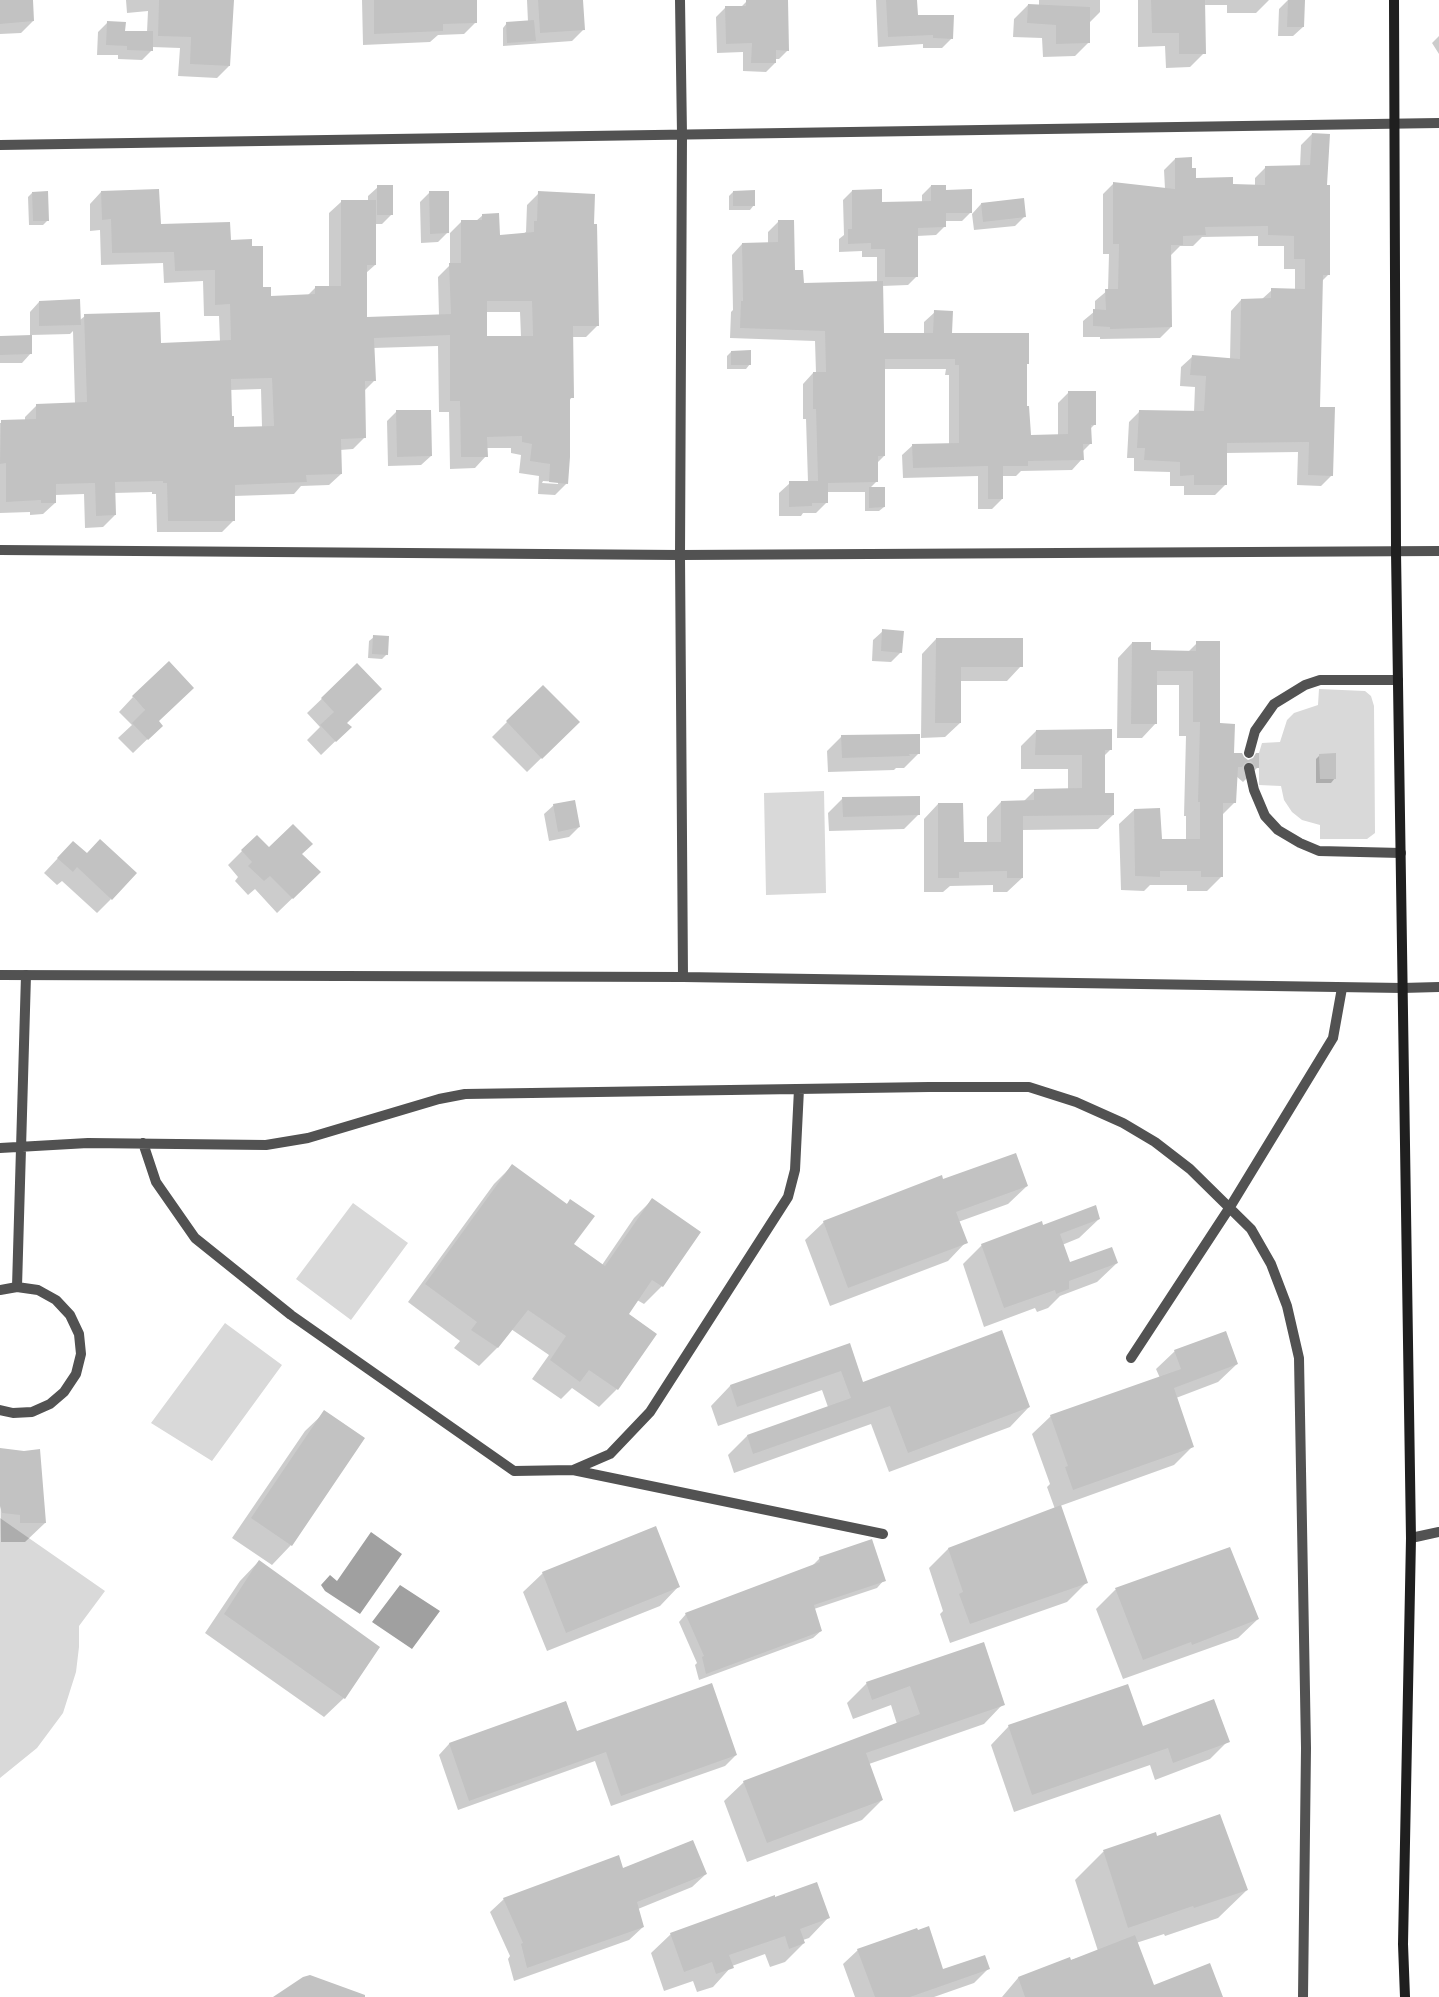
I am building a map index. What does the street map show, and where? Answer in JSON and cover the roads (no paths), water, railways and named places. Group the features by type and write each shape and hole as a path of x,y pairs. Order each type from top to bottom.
{"street":[{"path":"680,0 682,134 680,555 683,978"},
{"path":"1394,0 1396,552 1411,1538 1402,1944 1405,1997"},
{"path":"0,145 1439,123"},
{"path":"0,550 680,555 1439,551"},
{"path":"1249,753 1255,731 1274,704 1305,685 1320,680 1398,680"},
{"path":"1249,768 1254,790 1265,816 1278,830 1300,843 1319,851 1400,853"},
{"path":"0,975 683,978 1342,988 1439,987"},
{"path":"18,1287 26,975"},
{"path":"1131,1358 1230,1207 1333,1038 1342,988"},
{"path":"0,1148 88,1143 266,1145 308,1138 439,1099 465,1094 1029,1087 1076,1102 1123,1123 1155,1142 1190,1169 1251,1229 1271,1264 1287,1306 1299,1358 1306,1748 1303,1997"},
{"path":"573,1470 610,1454 650,1412 788,1197 795,1170 799,1089"},
{"path":"143,1143 156,1182 195,1238 291,1315 514,1471 573,1470 883,1534"},
{"path":"0,1290 18,1287 38,1290 56,1300 70,1315 78,1334 80,1354 76,1374 64,1392 50,1404 32,1412 12,1413 0,1410"},
{"path":"1411,1538 1439,1532"}]}
